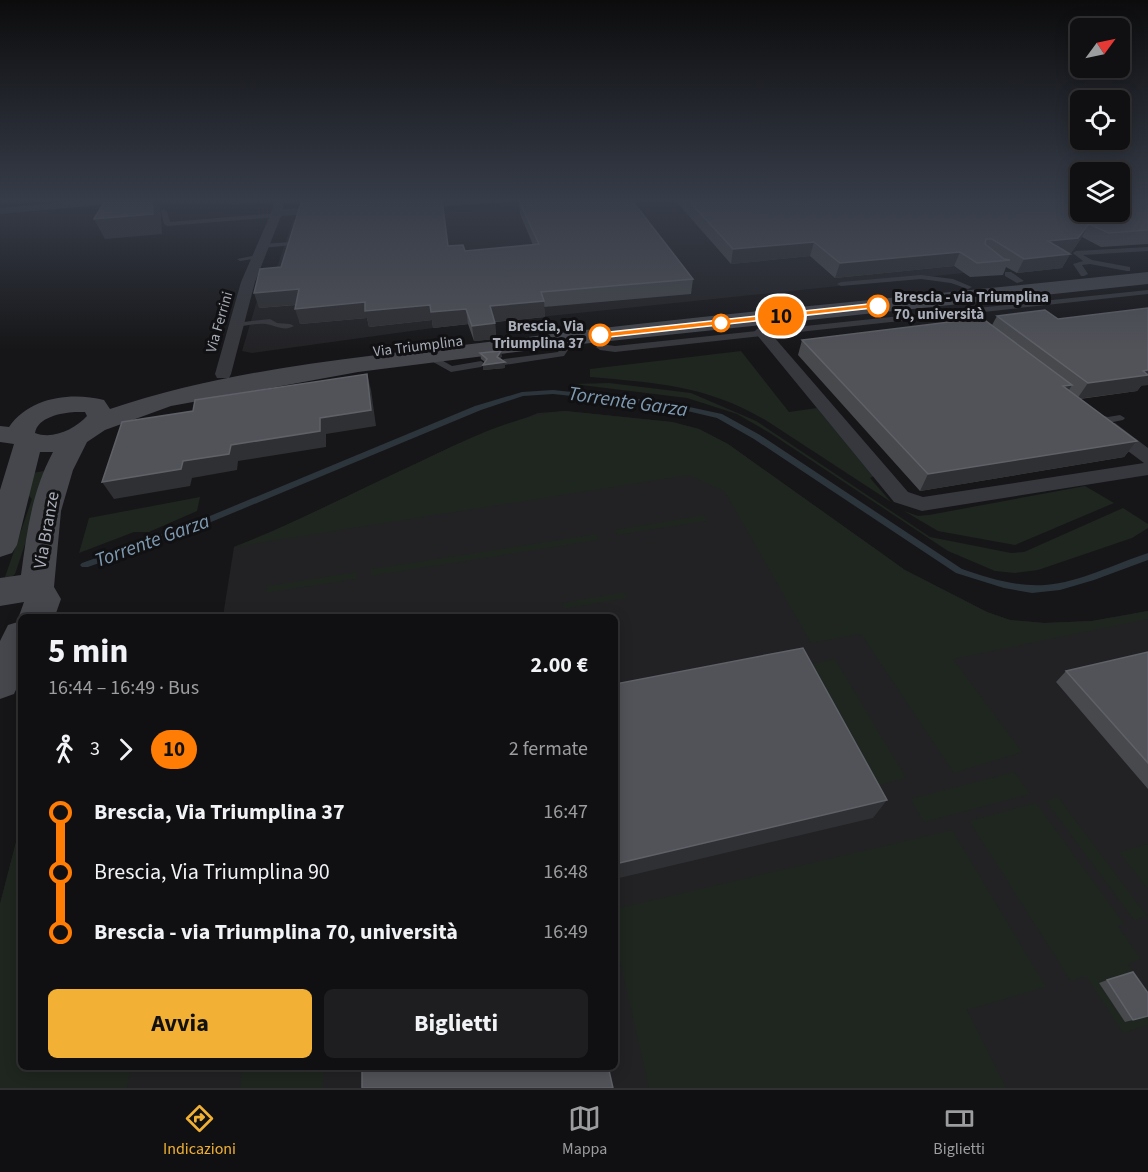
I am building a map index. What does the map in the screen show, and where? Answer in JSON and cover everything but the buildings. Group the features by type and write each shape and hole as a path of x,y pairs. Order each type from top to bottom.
{"main road":[{"name":"Via Triumplina","path":"50,408 29,419 16,438 50,444 85,421 223,375 446,342 968,287 1087,268 1142,278"},
{"name":"Via Triumplina","path":"85,421 182,395 295,375 429,356 655,330 962,313 1142,278"},
{"name":"Via Triumplina","path":"0,417 69,404 85,421"},
{"name":"Via Branze","path":"37,604 45,511 58,470 85,421"},
{"path":"0,545 16,438"},
{"name":"Via Branze","path":"0,592 20,588 37,604"},
{"path":"0,643 18,635"},
{"path":"0,682 18,641"}],"street":[{"name":"Via Ferrini","path":"223,375 235,325 260,252"},
{"path":"762,332 901,497 922,504 1148,469"},
{"path":"1090,415 1148,458"}],"lane":[{"path":"240,259 269,250"},
{"path":"1087,268 1076,253 1140,250"},
{"path":"841,284 932,276 953,280 968,287"},
{"name":"Via Triumplina","path":"600,347 615,349 962,313"},
{"path":"235,325 270,321 275,325 290,326"},
{"name":"Via Triumplina","path":"655,330 683,341"},
{"path":"504,362 561,354 572,338"},
{"path":"429,356 451,369 481,364"},
{"path":"1090,415 1108,420 1120,417"}],"shaded area":[{"path":"283,250 929,250 964,273 433,328 252,353 242,351 264,277 274,276"},
{"path":"741,351 789,412 817,408 874,476 870,478 891,502 745,409 681,388 590,377 590,369"},
{"path":"609,383 691,393 756,421 930,537 1011,553 1024,552 1123,508 1148,524 1148,528 1132,538 1038,570 1015,573 995,571 948,551 770,433 737,414 687,398 573,384"},
{"path":"565,411 672,422 699,429 728,444 905,570 987,612 1010,620 1044,623 1092,621 1148,611 1148,1088 0,1088 0,904 18,835 18,1070 618,1070 618,614 223,614 234,547 270,533 453,446 538,413"},
{"path":"565,411 672,422 699,429 728,444 905,570 987,612 1010,620 1044,623 1092,621 1148,611 1148,619 953,659 1022,752 954,773 861,634 811,643 725,492 689,475 234,547 476,436 511,422"},
{"path":"50,470 15,574 8,581 5,577 32,499 26,493 32,473"},
{"path":"1085,486 1114,503 1015,545 938,531 904,511 918,516 929,515"},
{"path":"200,497 197,511 149,532 134,532 79,553 89,518"},
{"path":"704,515 707,521 617,535 615,530"},
{"path":"596,534 598,540 371,576 371,569"},
{"path":"356,572 356,579 266,593 267,586"},
{"path":"624,592 627,598 564,609 562,603"},
{"path":"835,659 906,778 859,790 793,668"},
{"path":"1014,772 1030,794 924,822 910,799"},
{"path":"1058,797 1147,916 1134,920 1046,801"},
{"path":"1036,803 1124,924 1118,926 1141,959 1128,964 1148,993 1148,1025 1123,1033 1086,976 1071,981 969,821"},
{"path":"952,830 1046,987 967,1010 1006,1088 649,1088 618,952 618,908"},
{"path":"18,835 18,1070 130,1070 127,1088 0,1088 0,904"},
{"path":"1148,844 1148,889 1119,852"},
{"path":"242,1070 324,1070 323,1088 240,1088"}],"waterway":[{"name":"Torrente Garza","path":"85,565 196,525 478,408 522,394 553,392 666,404 719,416 757,437 959,571 995,583 1013,587 1045,589 1075,583 1148,556"}],"bus line":[{"name":"10","path":"600,335 878,306"}],"place":[{"name":"Brescia - via Triumplina 70, università","path":"878,306"},
{"name":"Brescia, Via Triumplina 37","path":"600,335"}]}
